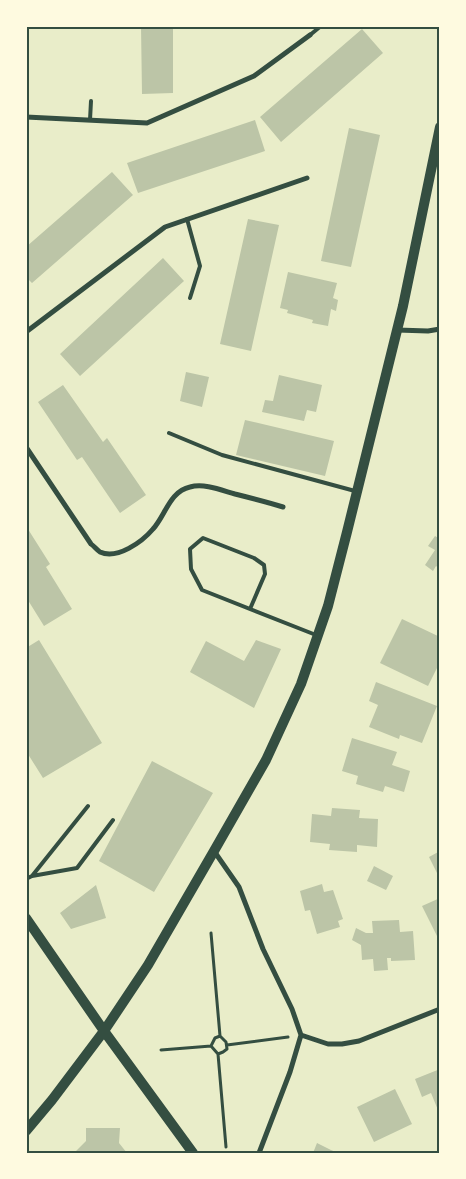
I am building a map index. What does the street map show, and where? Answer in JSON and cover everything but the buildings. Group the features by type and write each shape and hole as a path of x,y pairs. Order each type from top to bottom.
{"main road":[{"path":"26,1131 104,1031 148,965 266,760 301,684 328,606 358,491 398,330 440,127"},
{"path":"26,918 104,1031 193,1153"}],"street":[{"path":"26,117 147,124 254,76 310,35"},
{"path":"26,332 165,227 307,178"},
{"path":"398,330 428,331 440,329"},
{"path":"26,447 91,544 99,552 109,554 122,552 134,545 153,530 179,491 188,487 206,486 283,506"},
{"path":"214,851 239,887 263,949 292,1009 301,1035 290,1072 259,1153"},
{"path":"301,1035 328,1044 359,1041 440,1009"}],"lane":[{"path":"310,35 321,26"},
{"path":"90,120 91,101"},
{"path":"187,219 200,266 190,298"},
{"path":"169,434 222,454 358,491"},
{"path":"250,609 265,574 264,565 254,558 203,538 190,549 191,568 202,590 318,636"},
{"path":"32,876 88,806"},
{"path":"26,879 32,876 77,868 113,820"}],"path":[{"path":"211,933 220,1036 227,1045 227,1049 218,1054"},
{"path":"227,1045 301,1035"},
{"path":"211,1046 215,1038 220,1036"},
{"path":"161,1050 211,1046"},
{"path":"211,1046 218,1054 226,1147"}]}
